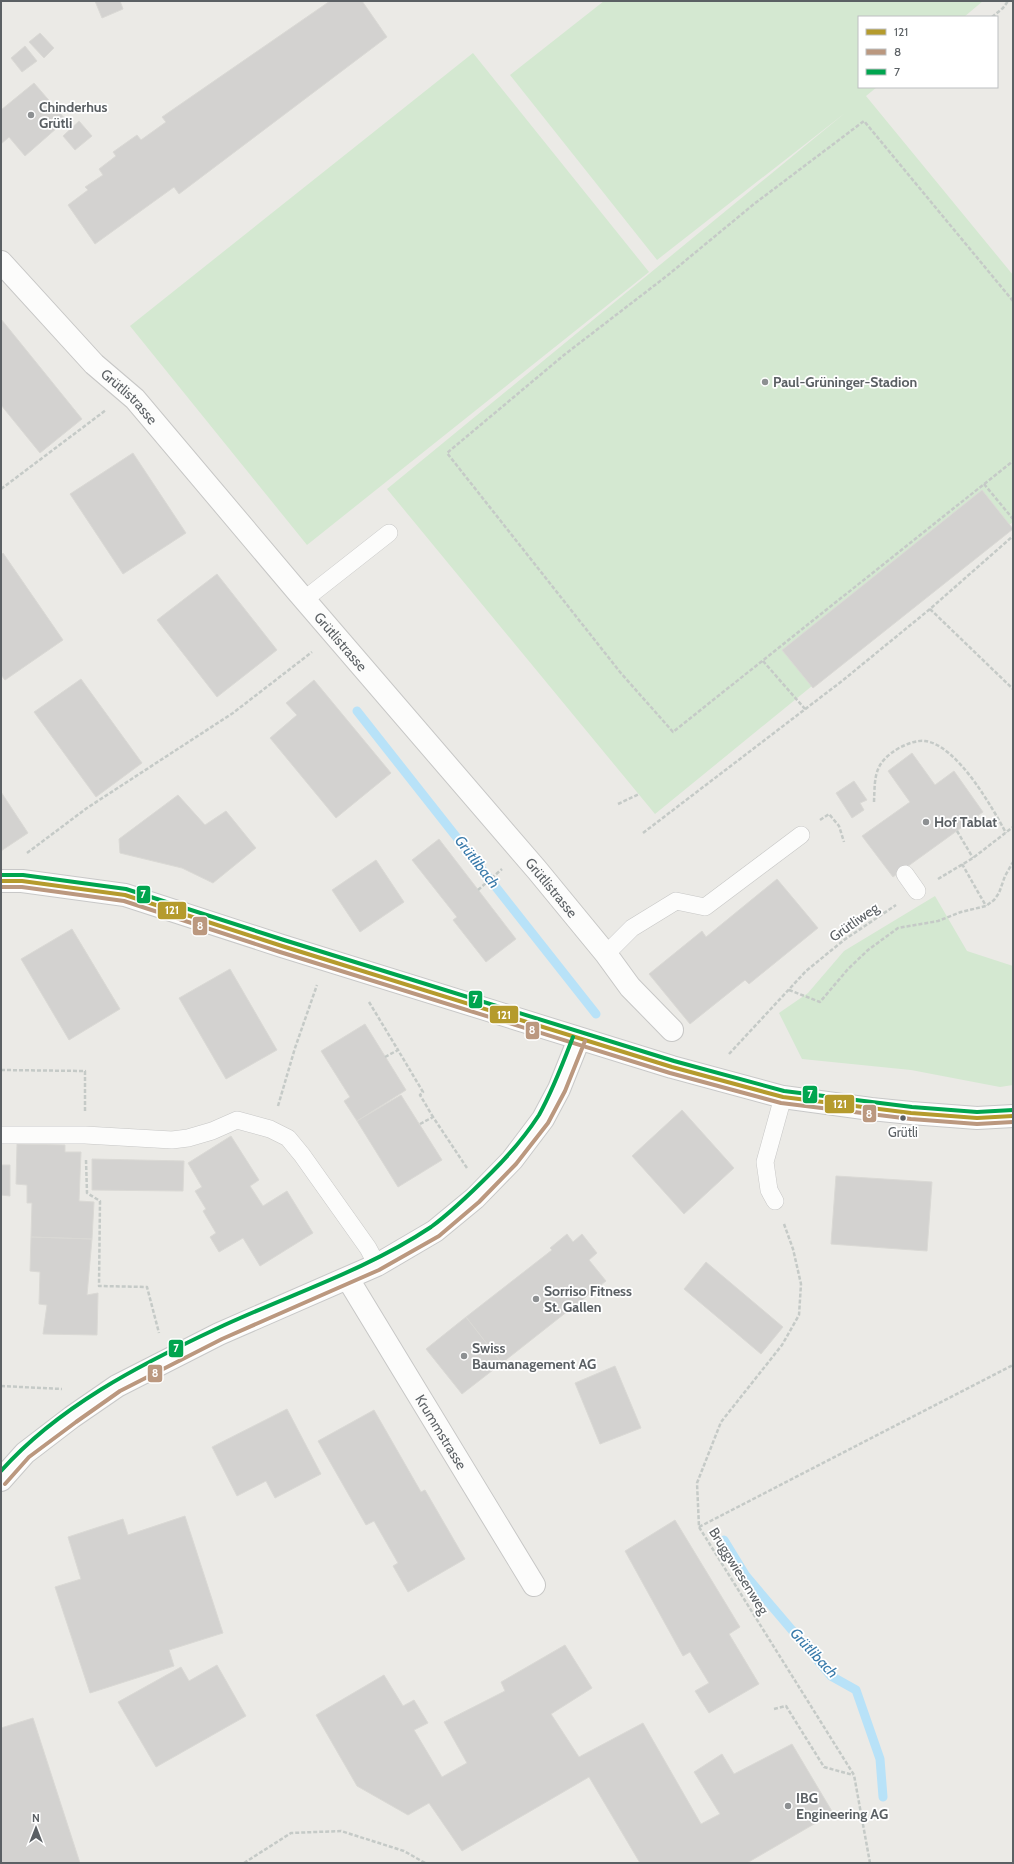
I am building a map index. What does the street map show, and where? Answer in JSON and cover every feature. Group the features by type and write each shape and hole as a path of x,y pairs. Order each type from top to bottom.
{"street":[{"name":"Grütlistrasse","path":"1,262 94,364 135,399 536,870 606,954 630,986 672,1030"},
{"path":"1,881 22,882 125,895 282,946 672,1067 783,1097 918,1114 977,1118 1013,1116"},
{"path":"1,1480 25,1453 72,1417 117,1386 219,1334 377,1265 435,1231 475,1198 512,1160 543,1119 559,1089 579,1038"},
{"name":"Krummstrasse","path":"348,1278 534,1585"}],"lane":[{"path":"304,599 389,533"},
{"path":"606,954 632,928 676,901 705,907 801,835"},
{"path":"905,874 918,891"},
{"path":"775,1201 769,1190 765,1162 783,1097"},
{"path":"1,1135 85,1135 172,1140 188,1138 212,1131 237,1120 270,1129 288,1138 302,1155 368,1248 377,1265"}],"path":[{"path":"993,16 1003,8 1008,1"},
{"path":"1013,301 864,122 754,204 668,275 564,355 447,453 620,672 673,732 1013,461"},
{"path":"1,489 110,408"},
{"path":"984,484 1013,519"},
{"path":"643,833 805,709 930,609 1013,536"},
{"path":"930,609 1013,689"},
{"path":"25,859 26,855 87,808 232,713 335,635"},
{"path":"763,661 805,709"},
{"path":"874,802 875,772 888,755 915,741 926,741 940,746 954,758 990,803 1006,833"},
{"path":"618,804 639,794"},
{"path":"839,826 844,842"},
{"name":"Grütliweg","path":"726,1058 806,971 844,940 918,891 973,858 1013,827"},
{"path":"957,831 973,858"},
{"path":"788,990 820,1002 848,969 868,950 898,928 938,921 961,912 986,906 994,900 999,893 1005,876 1013,862"},
{"path":"962,864 986,906"},
{"path":"478,890 506,865"},
{"path":"277,1107 303,1023 319,978"},
{"path":"365,997 423,1092 420,1095 433,1117 469,1172"},
{"path":"385,1057 398,1050"},
{"path":"1,1070 85,1071 85,1135"},
{"path":"420,1124 433,1117"},
{"path":"86,1167 87,1193 100,1201 99,1286 147,1287 161,1337"},
{"name":"Bruggwiesenweg","path":"775,1201 794,1249 801,1284 799,1315 782,1345 721,1422 697,1483 699,1527 854,1775 870,1863"},
{"path":"699,1527 1013,1365"},
{"path":"1,1386 64,1389"},
{"path":"774,1709 786,1706 824,1768 854,1775"},
{"path":"244,1863 291,1833 341,1831 404,1851 425,1863"}],"green space":[{"name":"Paul-Grüninger-Stadion","path":"604,1 983,1 965,16 858,16 858,88 876,88 866,96 1013,275 1013,522 655,814 387,489 845,113 657,260 510,75"},
{"path":"473,53 649,272 307,545 130,326"},
{"path":"935,896 967,951 1013,966 1013,1085 1000,1087 911,1070 802,1059 779,1013 808,993 844,951"}],"building":[{"path":"95,1 120,1 123,9 102,18"},
{"path":"330,1 362,1 387,37 179,194 174,187 95,244 68,205 88,190 85,187 103,175 99,169 116,156 113,152 137,135 141,140 166,122 162,117"},
{"path":"40,33 54,48 44,58 29,42"},
{"path":"25,46 37,61 22,72 11,58"},
{"name":"Chinderhus Grütli","path":"34,83 66,120 25,156 9,137 1,144 1,110"},
{"path":"79,121 92,136 75,150 63,136"},
{"path":"1,319 82,419 40,453 1,405"},
{"path":"133,453 186,533 123,574 70,494"},
{"path":"982,490 1013,529 813,688 782,650"},
{"path":"3,553 63,640 5,680 1,675 1,555"},
{"path":"217,574 277,650 217,697 157,620"},
{"path":"81,679 142,763 96,797 34,712"},
{"path":"314,680 391,773 336,818 270,738 297,715 286,703"},
{"name":"Hof Tablat","path":"912,753 935,785 954,771 983,812 893,877 862,836 910,802 888,771"},
{"path":"854,781 867,800 860,803 864,810 852,818 836,793"},
{"path":"1,792 28,833 1,851"},
{"path":"178,795 205,825 226,811 256,848 213,883 182,868 120,853 119,839"},
{"path":"439,839 516,939 486,962 453,920 457,917 412,860"},
{"path":"376,860 404,902 360,932 332,890"},
{"path":"777,879 818,928 749,984 745,980 690,1024 649,974 702,931 706,937"},
{"path":"72,929 120,1009 69,1040 21,959"},
{"path":"230,969 277,1050 226,1079 179,998"},
{"path":"365,1024 406,1090 357,1121 344,1101 350,1097 321,1051"},
{"path":"401,1095 442,1160 398,1187 357,1121"},
{"path":"682,1110 734,1168 684,1214 632,1156"},
{"path":"231,1136 259,1180 250,1186 263,1206 287,1191 313,1233 260,1266 243,1238 219,1252 210,1237 216,1233 203,1211 206,1209 195,1191 202,1187 188,1163"},
{"path":"17,1144 65,1145 65,1152 81,1152 79,1201 94,1202 92,1239 31,1237 32,1203 27,1203 27,1185 16,1184"},
{"path":"92,1159 184,1161 183,1191 92,1190"},
{"path":"1,1165 10,1165 10,1196 1,1195"},
{"path":"836,1176 932,1182 927,1251 831,1244"},
{"name":"Sorriso Fitness St. Gallen","path":"567,1234 573,1242 582,1234 597,1253 589,1260 606,1281 502,1363 466,1317 552,1250 550,1248"},
{"path":"31,1237 92,1239 87,1295 98,1293 97,1335 43,1334 47,1305 39,1304 40,1272 30,1271"},
{"path":"706,1262 783,1327 761,1354 684,1289"},
{"name":"Swiss Baumanagement AG","path":"466,1317 502,1363 462,1394 426,1349"},
{"path":"615,1366 641,1428 600,1444 575,1383"},
{"path":"287,1409 321,1474 275,1498 266,1481 237,1496 212,1447"},
{"path":"374,1410 421,1492 425,1490 465,1559 408,1592 393,1566 398,1563 374,1521 366,1525 318,1441"},
{"path":"185,1516 223,1633 169,1650 174,1666 90,1693 55,1587 81,1579 68,1537 123,1519 128,1535"},
{"path":"675,1520 740,1627 729,1634 759,1684 709,1713 695,1691 709,1683 690,1652 683,1656 625,1551"},
{"path":"565,1645 592,1688 551,1714 579,1757 643,1723 701,1824 720,1814 694,1772 722,1754 734,1774 792,1744 833,1813 747,1863 640,1863 589,1777 462,1851 429,1803 408,1815 357,1786 316,1715 384,1675 403,1706 414,1700 428,1723 414,1730 442,1777 467,1763 444,1722 505,1691 501,1682"},
{"path":"217,1665 246,1716 156,1767 118,1702 181,1667 189,1681"},
{"path":"33,1718 80,1863 1,1863 1,1728"}],"waterway":[{"name":"Grütlibach","path":"357,711 596,1014"},
{"name":"Grütlibach","path":"724,1540 746,1576 831,1676 856,1690 880,1759 883,1797"}],"transit line":[{"name":"7","path":"1,875 23,875 126,889 284,940 674,1061 784,1091 912,1107 977,1112 1013,1110"},
{"name":"121","path":"1,881 22,881 125,895 282,946 672,1067 783,1097 911,1113 977,1118 1013,1116"},
{"name":"8","path":"1,887 22,887 124,901 280,952 670,1073 781,1103 911,1119 977,1124 1013,1122"},
{"name":"7","path":"1,1471 23,1448 74,1407 129,1373 216,1329 380,1257 406,1243 439,1221 463,1201 492,1172 529,1130 549,1096 573,1037"},
{"name":"8","path":"5,1484 29,1457 120,1391 222,1339 379,1270 439,1236 479,1202 516,1164 548,1123 565,1091 585,1041"}],"place":[{"name":"Chinderhus Grütli","path":"31,115"},
{"name":"Paul-Grüninger-Stadion","path":"765,382"},
{"name":"Hof Tablat","path":"926,822"},
{"name":"Grütli","path":"903,1118"},
{"name":"Sorriso Fitness St. Gallen","path":"536,1299"},
{"name":"Swiss Baumanagement AG","path":"464,1356"},
{"name":"IBG Engineering AG","path":"788,1806"}]}
